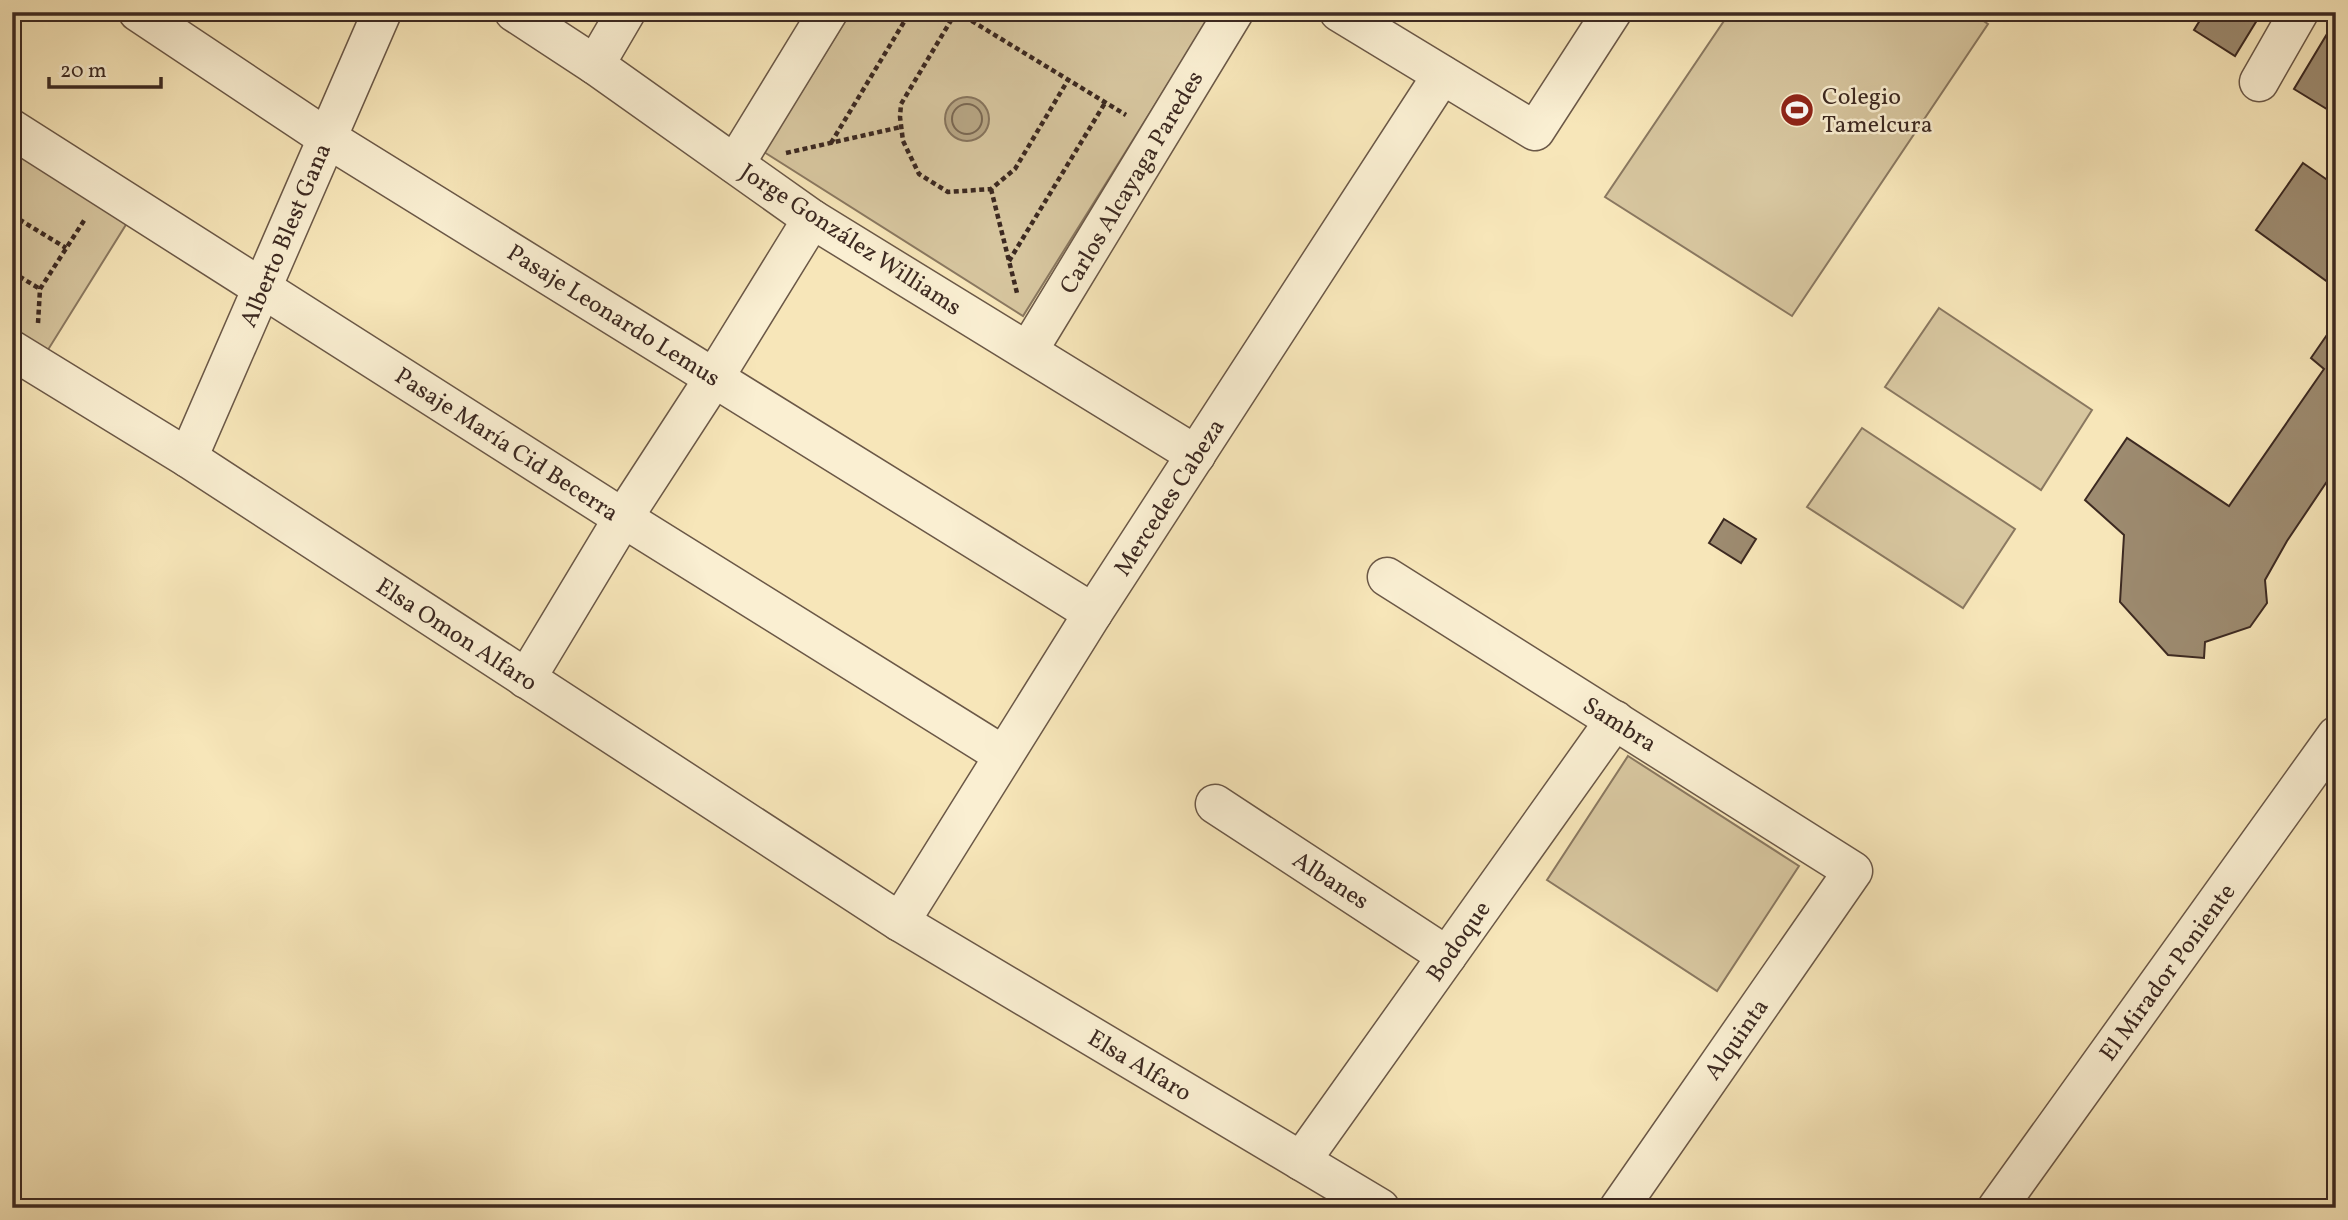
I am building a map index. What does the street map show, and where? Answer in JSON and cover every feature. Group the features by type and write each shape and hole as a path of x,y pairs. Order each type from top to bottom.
{"street":[{"name":"Pasaje Leonardo Lemus","path":"138,12 327,138 1093,613"},
{"name":"Alberto Blest Gana","path":"188,458 382,12"},
{"name":"Jorge González Williams","path":"514,12 595,65 812,219 1196,455"},
{"path":"595,65 626,12"},
{"path":"735,164 828,12"},
{"name":"Carlos Alcayaga Paredes","path":"1028,351 1234,12"},
{"path":"1339,12 1381,23 1442,75 1535,131 1612,12"},
{"path":"2259,82 2299,12"},
{"name":"Mercedes Cabeza","path":"900,922 1093,613 1442,75"},
{"name":"Pasaje María Cid Becerra","path":"12,129 623,518 1003,755"},
{"path":"526,679 623,518 714,378 812,219"},
{"name":"Elsa Omon Alfaro","path":"24,357 188,458 900,922"},
{"name":"Sambra","path":"1387,577 1853,871"},
{"name":"Bodoque","path":"1301,1161 1615,720"},
{"name":"El Mirador Poniente","path":"1997,1208 2336,736"},
{"name":"Albanes","path":"1215,804 1447,956"},
{"name":"Alquinta","path":"1619,1208 1853,871"},
{"name":"Elsa Alfaro","path":"900,922 1380,1208"}],"path":[{"path":"831,143 910,12"},
{"path":"1068,80 1015,169 991,189 948,192 919,174 903,141 901,104 956,12 1068,80 1159,136"},
{"path":"1009,261 1105,103"},
{"path":"735,164 901,127"},
{"path":"24,357 40,289 104,188"},
{"path":"991,189 1018,294"},
{"path":"12,215 66,248"},
{"path":"12,272 40,289"}],"shaded area":[{"path":"851,12 1213,12 1023,316 764,152"},
{"name":"Colegio Tamelcura","path":"1730,12 1970,12 1988,24 1792,316 1605,197"},
{"path":"12,149 127,223 46,353 12,332"},
{"path":"1939,308 2092,410 2041,490 1885,387"},
{"path":"1862,428 2015,529 1963,608 1807,507"},
{"path":"1628,756 1799,866 1717,991 1547,880"}],"water":[{"path":"967,97 983,103 989,119 983,135 967,141 951,135 945,119 951,103"}],"building":[{"path":"2205,12 2262,12 2235,56 2194,30"},
{"path":"2330,29 2336,33 2335,114 2294,89"},
{"path":"2303,163 2336,186 2336,288 2256,230"},
{"path":"2331,329 2336,332 2336,468 2287,541 2265,580 2267,603 2250,627 2205,642 2204,658 2168,655 2120,602 2124,535 2085,500 2127,438 2229,506 2324,369 2311,358"},
{"path":"1724,519 1756,539 1741,563 1709,543"}],"place":[{"name":"Colegio Tamelcura","path":"1797,110"}]}
